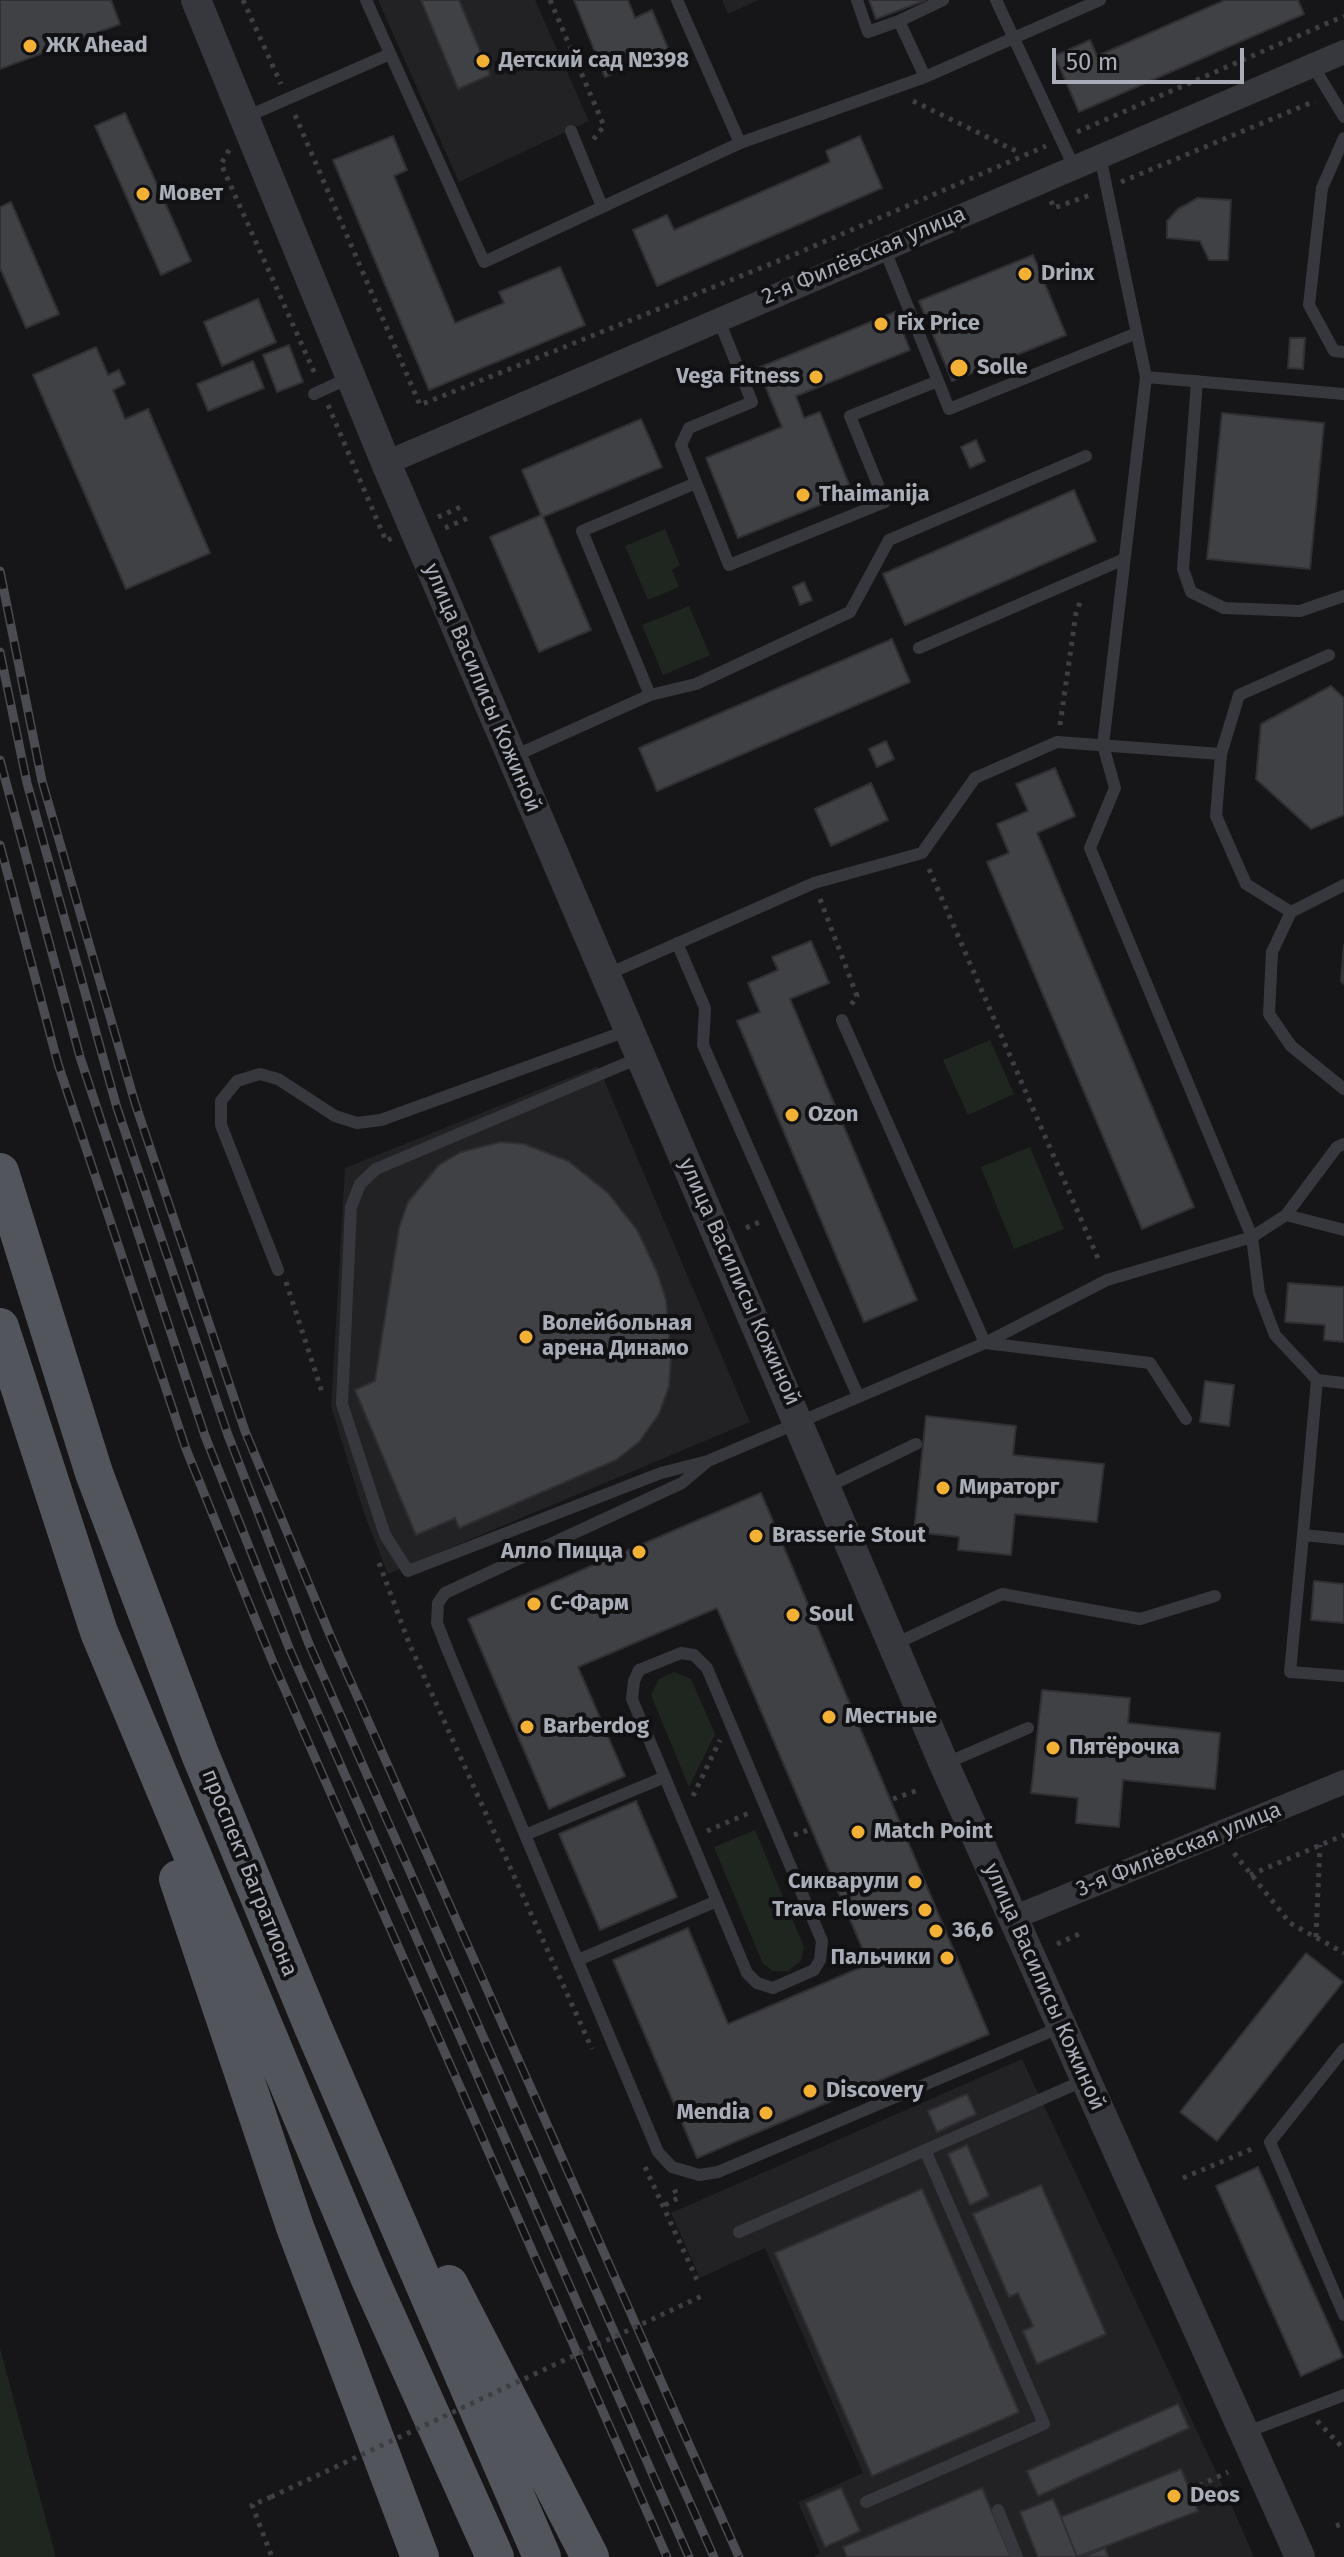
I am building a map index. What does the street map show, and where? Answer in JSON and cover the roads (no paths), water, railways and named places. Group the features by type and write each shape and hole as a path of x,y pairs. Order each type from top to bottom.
{"main road":[{"name":"проспект Багратиона","path":"0,1172 94,1473 200,1754 313,2027 542,2557"},
{"name":"проспект Багратиона","path":"0,1327 99,1632 369,2277 495,2557"},
{"path":"99,1632 241,2072 295,2227 420,2557"},
{"path":"313,2027 590,2557"},
{"path":"383,2458 433,2557"}],"street":[{"name":"улица Василисы Кожиной","path":"196,0 386,463 800,1422 944,1764 1247,2432 1300,2557"},
{"name":"2-я Филёвская улица","path":"386,463 1344,52"},
{"name":"3-я Филёвская улица","path":"1013,1918 1344,1782"}],"lane":[{"path":"366,0 484,262 601,204 740,143 925,77 1100,0"},
{"path":"677,0 740,143"},
{"path":"857,0 868,32 943,0"},
{"path":"996,0 1074,167"},
{"path":"899,21 925,77"},
{"path":"246,117 390,54"},
{"path":"1313,66 1344,117"},
{"path":"571,131 601,204"},
{"path":"1344,138 1322,188 1309,305 1334,351 1344,352"},
{"path":"1100,156 1146,377 1122,560 1103,745 1115,788 1090,848 1252,1237 1259,1293 1275,1335 1317,1380 1344,1383"},
{"path":"884,248 949,409 1137,333"},
{"path":"718,318 752,402 689,428 681,445 729,565 885,502 850,416 938,381"},
{"path":"318,392 351,377"},
{"path":"1146,377 1344,394"},
{"path":"1197,381 1183,569 1191,592 1224,608 1300,611 1344,596"},
{"path":"512,757 650,695 696,684 850,612 889,540 1086,456"},
{"path":"650,695 582,531 696,483"},
{"path":"919,648 1122,560"},
{"path":"1291,912 1246,884 1216,816 1221,754 1239,695 1329,655"},
{"path":"606,975 814,883 922,853 975,778 1057,742 1221,754"},
{"path":"1344,885 1291,912 1272,952 1269,1014 1291,1046 1344,1089"},
{"path":"677,943 705,1008 703,1045 858,1396"},
{"path":"842,1020 985,1343"},
{"path":"278,1270 221,1125 221,1101 237,1081 260,1074 278,1079 335,1116 357,1123 381,1120 635,1044"},
{"path":"635,1044 376,1169 360,1184 351,1207 342,1404 385,1535 408,1571 661,1473 708,1461 985,1343 1107,1280 1252,1237 1286,1215 1337,1147 1344,1144"},
{"path":"1286,1215 1344,1230"},
{"path":"985,1343 1150,1363 1186,1419"},
{"path":"1317,1380 1290,1672 1344,1676"},
{"path":"827,1487 916,1444"},
{"path":"708,1461 682,1483 445,1593 438,1603 437,1623 658,2152 672,2167 699,2175 718,2172 1061,2027"},
{"path":"1303,1535 1344,1539"},
{"path":"895,1644 1002,1594 1140,1619 1215,1596"},
{"path":"681,1653 694,1655 707,1668 822,1941 818,1965 814,1970 773,1988 757,1983 747,1973 665,1777 632,1699 634,1681 639,1670 681,1653"},
{"path":"944,1764 1028,1728"},
{"path":"525,1835 665,1777"},
{"path":"578,1960 717,1901"},
{"path":"1344,2049 1270,2142 1344,2315"},
{"path":"739,2232 1085,2080"},
{"path":"866,2502 1044,2424 925,2150"},
{"path":"1247,2432 1344,2395"},
{"path":"998,2510 1017,2557"}],"railway":[{"path":"0,571 42,781 135,1103 245,1431 330,1635 739,2557"},
{"path":"0,652 27,783 117,1108 228,1435 309,1644 714,2557"},
{"path":"0,760 80,1057 205,1436 290,1650 689,2557"},
{"path":"0,845 58,1064 186,1449 272,1660 667,2557"}],"place":[{"name":"ЖК Ahead","path":"30,46"},
{"name":"Детский сад №398","path":"483,61"},
{"name":"Мовет","path":"143,194"},
{"name":"Drinx","path":"1025,274"},
{"name":"Fix Price","path":"881,324"},
{"name":"Solle","path":"959,368"},
{"name":"Vega Fitness","path":"816,377"},
{"name":"Thaimanija","path":"803,495"},
{"name":"Ozon","path":"792,1115"},
{"name":"Волейбольная арена Динамо","path":"526,1337"},
{"name":"Мираторг","path":"943,1488"},
{"name":"Brasserie Stout","path":"756,1536"},
{"name":"Алло Пицца","path":"639,1552"},
{"name":"C-Фарм","path":"534,1604"},
{"name":"Soul","path":"793,1615"},
{"name":"Местные","path":"829,1717"},
{"name":"Barberdog","path":"527,1727"},
{"name":"Пятёрочка","path":"1053,1748"},
{"name":"Match Point","path":"858,1832"},
{"name":"Сикварули","path":"915,1882"},
{"name":"Trava Flowers","path":"925,1910"},
{"name":"36,6","path":"936,1931"},
{"name":"Пальчики","path":"947,1958"},
{"name":"Discovery","path":"810,2091"},
{"name":"Mendia","path":"766,2113"},
{"name":"Deos","path":"1174,2496"}]}
